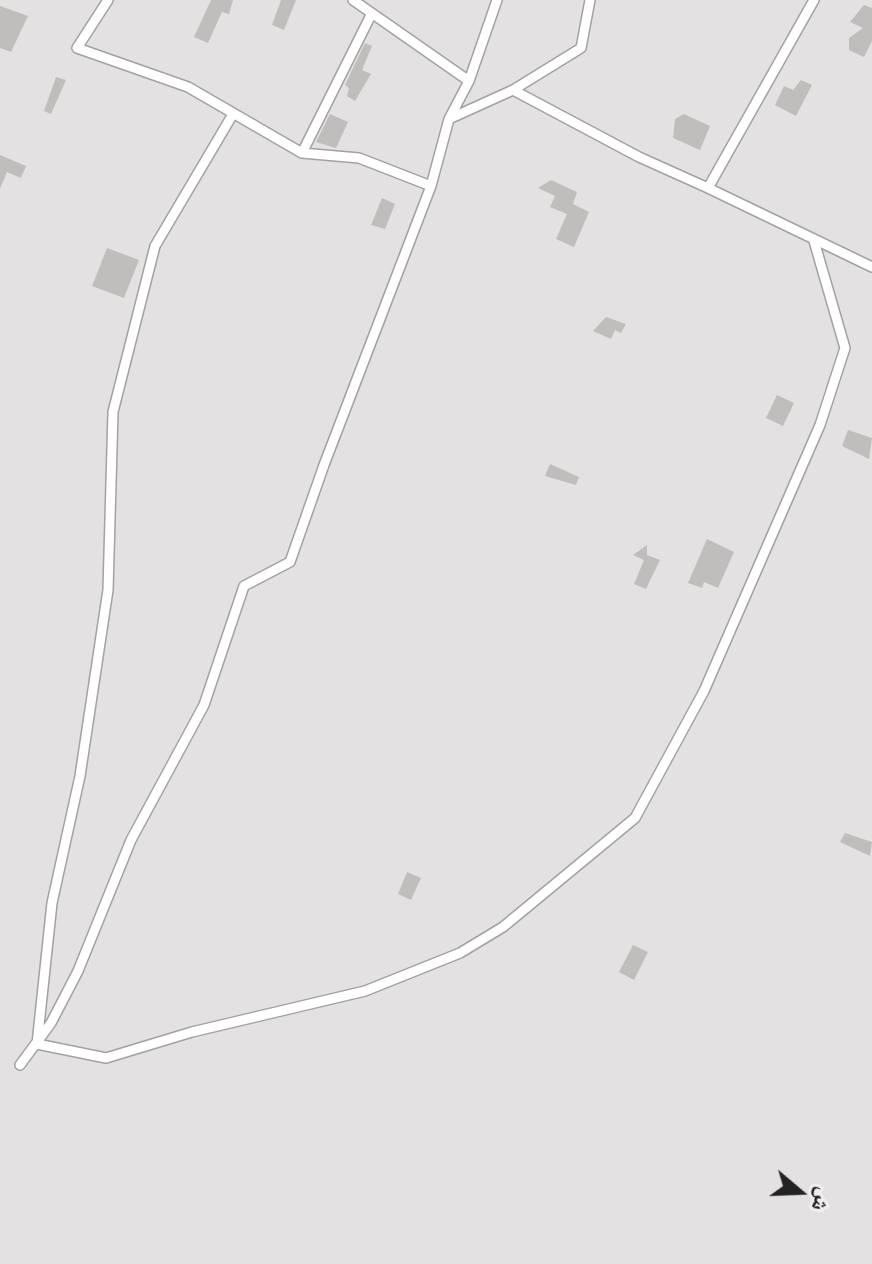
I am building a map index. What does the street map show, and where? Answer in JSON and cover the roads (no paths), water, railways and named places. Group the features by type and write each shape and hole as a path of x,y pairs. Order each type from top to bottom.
{"street":[{"path":"108,0 77,48 188,87 302,153 359,158 431,186"},
{"path":"353,0 469,81"},
{"path":"20,1065 37,1044 78,971 131,840 204,705 244,586 290,562 431,186 449,119 469,81 497,0"},
{"path":"449,119 513,90 581,48 590,0"},
{"path":"708,188 814,0"},
{"path":"302,153 371,15"},
{"path":"513,90 639,157 872,267"},
{"path":"37,1044 50,918 80,776 108,590 113,412 155,246 233,114"},
{"path":"37,1044 106,1058 192,1032 365,991 460,953 503,927 635,818 704,691 820,425 845,348 814,241"}]}
